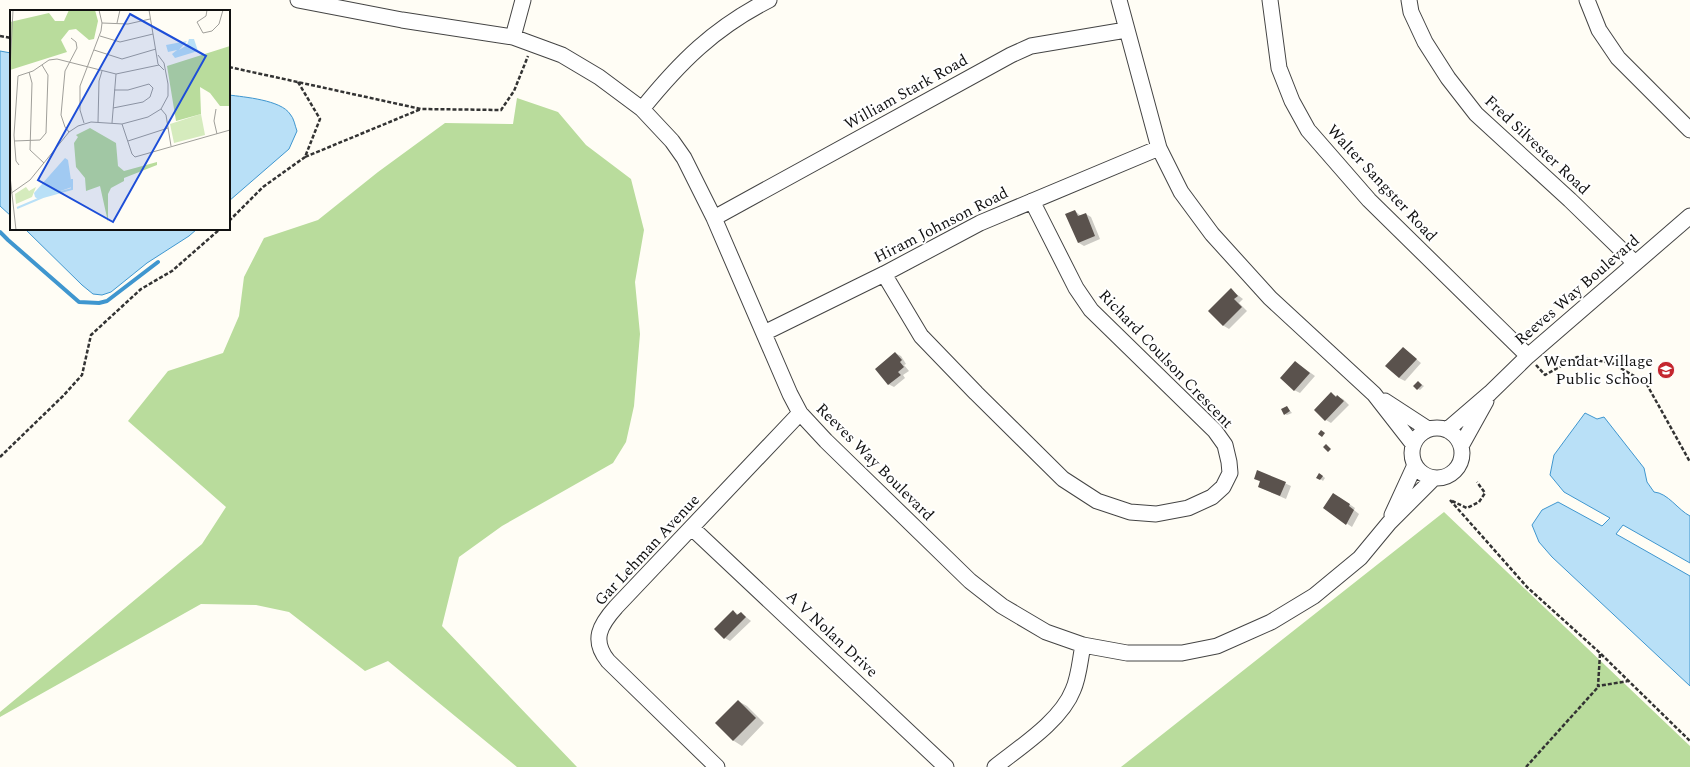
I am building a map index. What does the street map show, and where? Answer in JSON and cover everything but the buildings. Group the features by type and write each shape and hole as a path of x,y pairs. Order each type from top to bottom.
{"street":[{"name":"Reeves Way Boulevard","path":"298,0 402,20 513,37 562,55 599,77 642,109 672,141 684,158 714,218 790,394 800,413 826,441 970,581 1002,606 1040,628 1083,645 1127,653 1182,653 1217,646 1271,622 1314,596 1360,558 1389,523 1434,478"},
{"path":"513,37 523,0"},
{"path":"642,109 672,73 704,42 725,26 769,0"},
{"path":"1119,0 1126,30 1160,148 1181,192 1212,234 1270,298 1374,394 1413,444"},
{"name":"Walter Sangster Road","path":"1270,0 1279,68 1292,101 1308,130 1369,200 1528,356"},
{"name":"Fred Silvester Road","path":"1409,0 1411,12 1425,42 1448,78 1476,114 1570,200 1635,263"},
{"path":"1587,0 1599,30 1618,58 1690,130"},
{"name":"William Stark Road","path":"714,218 1005,58 1031,46 1126,30"},
{"name":"Hiram Johnson Road","path":"764,333 884,274 980,222 1160,148"},
{"name":"Richard Coulson Crescent","path":"884,274 921,336 1063,479 1097,501 1130,512 1156,514 1188,508 1212,497 1223,487 1230,472 1225,445 1215,431 1090,310 1076,288 1032,201"},
{"name":"Reeves Way Boulevard","path":"1447,430 1490,393 1528,356 1690,216"},
{"name":"Reeves Way Boulevard","path":"1461,446 1490,393"},
{"path":"1374,394 1428,429"},
{"name":"Gar Lehman Avenue","path":"717,767 615,669 604,656 599,644 600,632 610,615 800,413"},
{"path":"1440,428 1447,430 1458,439 1461,446 1461,462 1456,470 1450,475 1442,478 1434,478 1420,472 1415,465 1412,451 1416,438 1428,429 1440,428"},
{"name":"Reeves Way Boulevard","path":"1389,523 1415,465"},
{"name":"A V Nolan Drive","path":"692,528 946,767"},
{"path":"995,767 1041,730 1062,709 1073,690 1083,645"}],"path":[{"path":"0,36 10,38"},
{"path":"230,67 421,109 501,110 514,90 533,44"},
{"path":"298,82 320,119 304,157"},
{"path":"230,220 263,187 304,157 421,109"},
{"path":"0,457 63,396 82,375 91,335 141,289 172,271 219,230"},
{"path":"1528,356 1545,375 1577,357 1612,363 1646,383 1690,462"},
{"path":"1477,482 1485,493 1479,502 1467,508 1450,500 1527,587 1600,653 1690,741"},
{"path":"1599,686 1600,653"},
{"path":"1526,767 1599,686 1628,681"}],"green space":[{"path":"517,98 558,112 586,145 631,179 644,230 635,282 640,334 634,406 626,442 613,463 502,526 459,557 442,626 577,767 517,767 388,661 365,671 289,612 256,605 201,604 0,717 0,712 202,544 226,507 128,421 168,371 223,353 239,316 244,277 264,238 318,220 378,172 445,123 513,124"},
{"path":"1444,512 1690,746 1690,767 1121,767"}],"water":[{"path":"0,51 10,53 10,215 0,206"},
{"path":"230,95 271,102 285,109 291,116 297,131 289,149 230,200"},
{"path":"26,230 196,230 147,263 111,292 102,295 93,294"},
{"path":"1585,413 1597,419 1604,417 1644,468 1647,482 1654,492 1664,495 1690,516 1690,563 1623,525 1616,534 1690,576 1690,686 1552,557 1539,542 1532,525 1542,510 1558,502 1602,526 1610,518 1564,492 1550,475 1554,455"}],"waterway":[{"path":"0,232 79,302 99,303 107,301 158,262"}],"place":[{"name":"Wendat Village Public School","path":"1666,370"}]}
